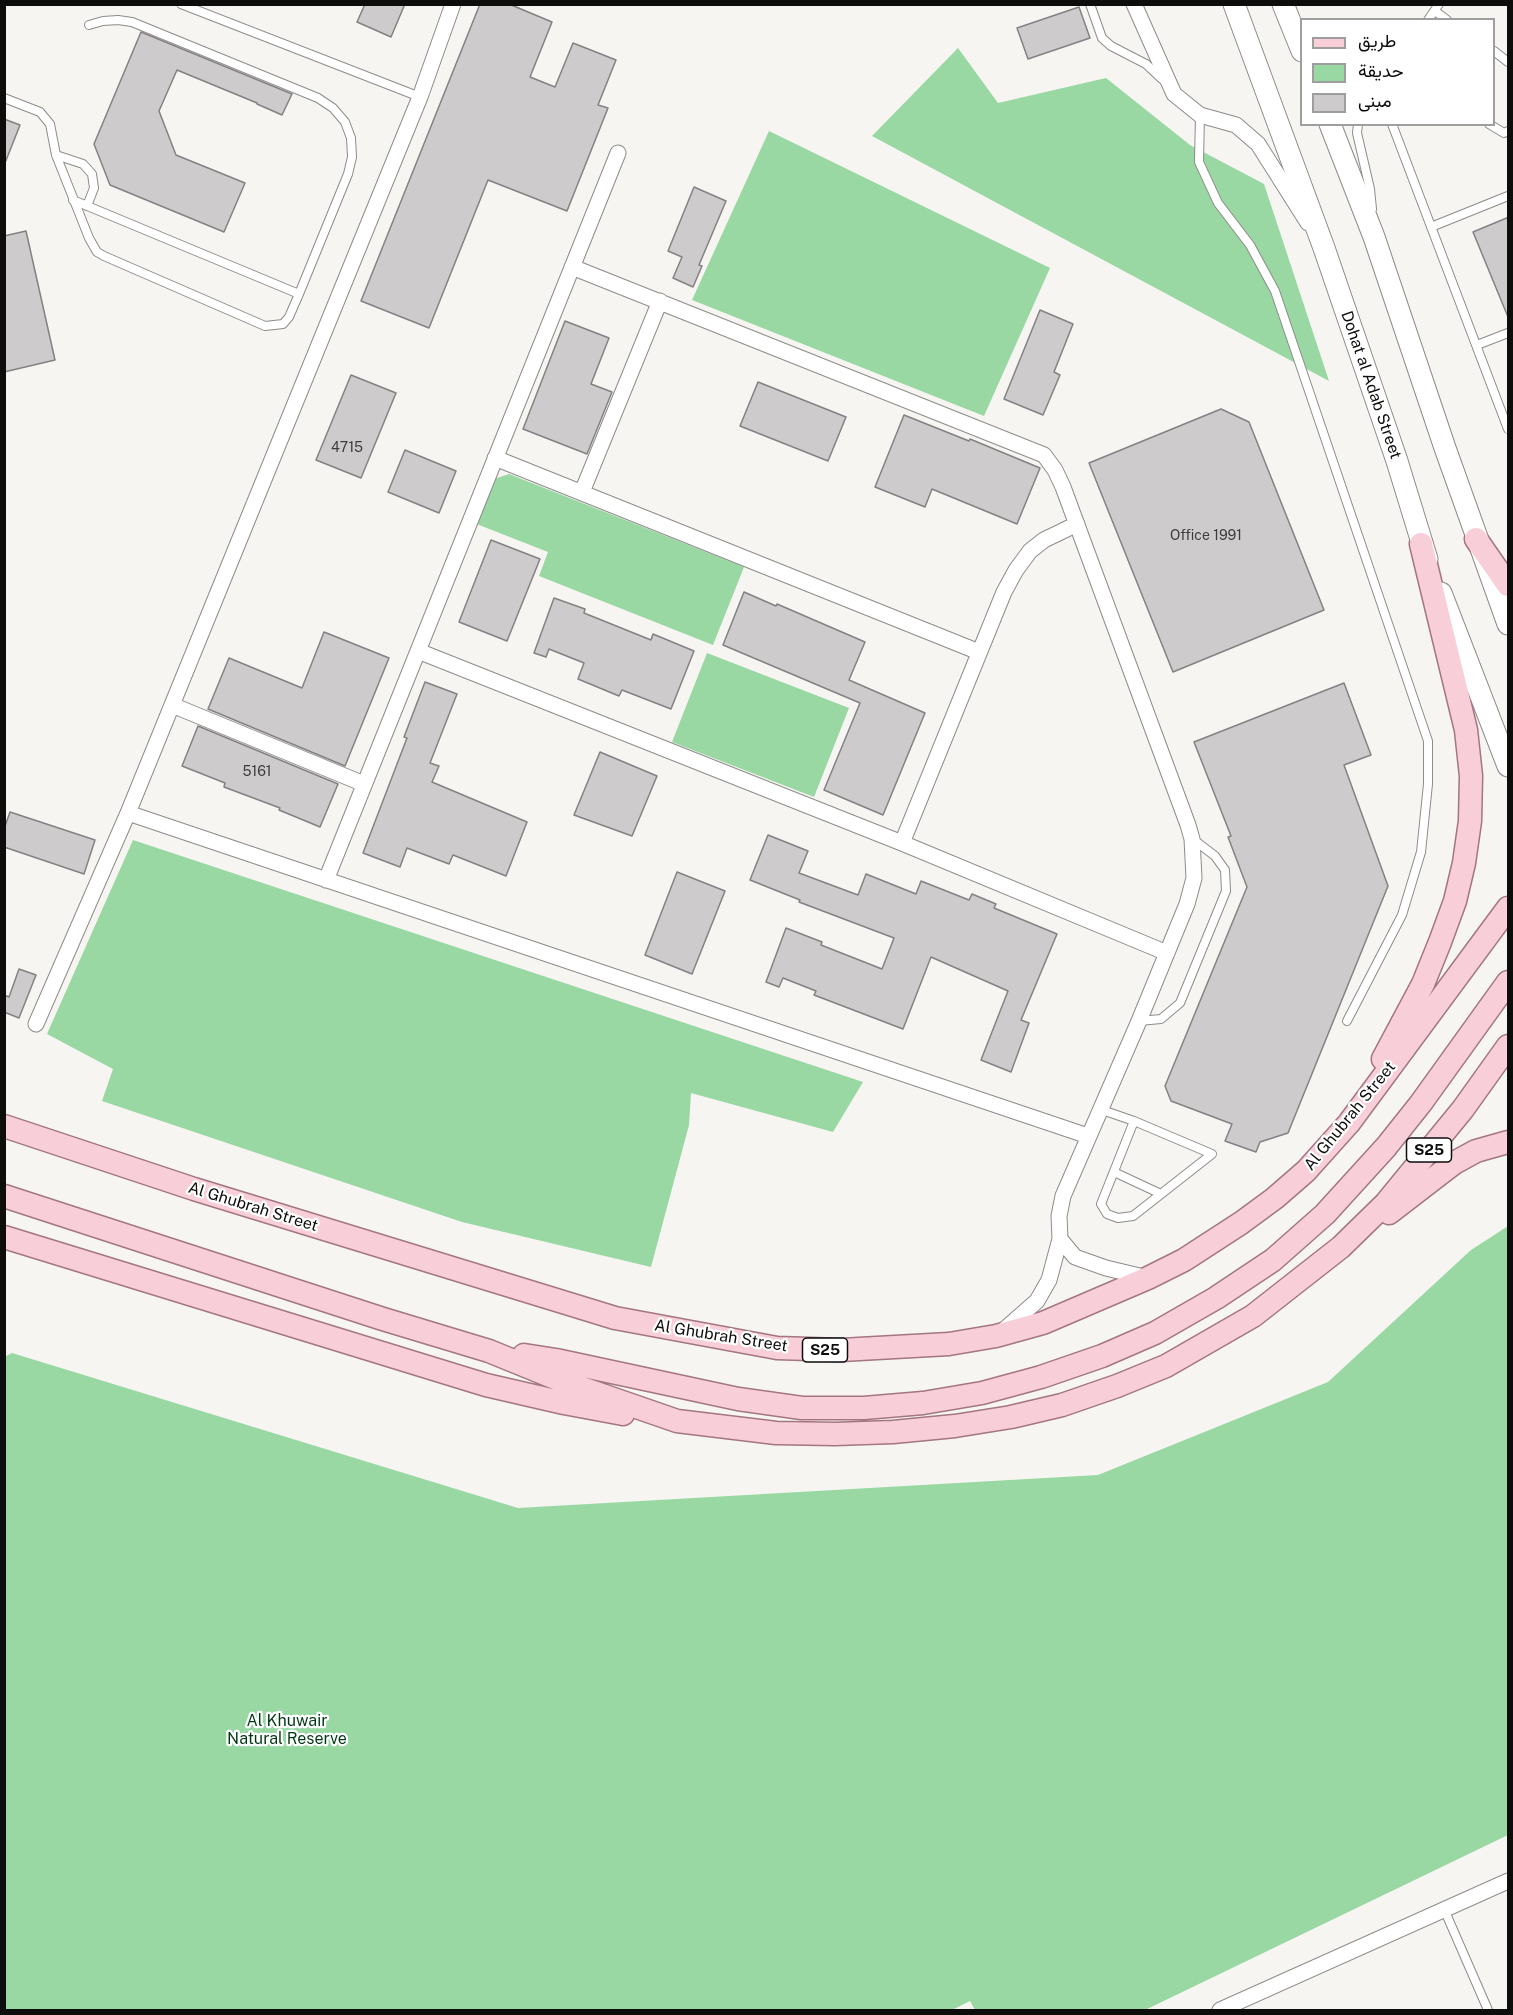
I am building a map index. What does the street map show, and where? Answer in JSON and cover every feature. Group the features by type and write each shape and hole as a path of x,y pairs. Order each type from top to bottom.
{"main road":[{"name":"Dohat al Adab Street","path":"1234,4 1324,248 1397,461 1421,544 1509,766"},
{"path":"1283,4 1297,33"},
{"path":"1331,126 1374,237 1476,539 1509,624"},
{"path":"1476,539 1509,585"},
{"path":"1349,1123 1423,984 1440,942 1455,901 1464,863 1470,820 1471,776 1466,730 1421,544"},
{"name":"Al Ghubrah Street","path":"4,1126 194,1189 615,1318 777,1348 841,1350 949,1344 996,1336 1043,1323 1148,1278 1184,1260 1275,1198 1306,1171 1349,1123 1509,908"},
{"path":"489,1351 556,1360 738,1400 802,1408 864,1408 982,1393 1041,1377 1102,1356 1155,1333 1216,1298 1273,1260 1325,1214 1386,1147 1421,1104 1509,982"},
{"name":"S25","path":"4,1196 489,1351 570,1384 677,1421 776,1433 893,1432 955,1426 1011,1417 1062,1405 1117,1386 1166,1366 1253,1316 1341,1247 1386,1203 1463,1109 1509,1046"},
{"path":"1341,1247 1454,1163 1476,1151 1509,1142"},
{"path":"4,1237 486,1385 612,1413 677,1421"}],"street":[{"path":"36,1024 128,813 420,97 453,4"},
{"path":"1134,4 1174,94 1200,115 1236,124 1258,144 1324,248"},
{"path":"326,880 618,153"},
{"path":"572,267 1044,455 1055,470 1077,524 1192,839 1194,878 1187,904 1139,1021 1063,1196 1059,1216 1060,1239 1045,1290 1030,1308 996,1336"},
{"path":"582,492 660,301"},
{"path":"495,458 979,652"},
{"path":"902,843 1004,592 1016,570 1030,551 1049,537 1077,524"},
{"path":"418,651 902,843 1167,953"},
{"path":"172,705 364,784"},
{"path":"128,813 1088,1136"},
{"path":"1060,1239 1075,1257 1106,1268 1148,1278"},
{"path":"1220,2010 1509,1881"}],"lane":[{"path":"182,4 420,97"},
{"path":"1090,4 1102,38 1111,46 1146,64 1157,73 1174,94"},
{"path":"4,98 40,112 47,119 56,155 73,200 92,245 104,256 257,323 265,326 283,324 289,317 299,294 348,174 352,157 351,138 345,122 333,108 318,99 132,22 103,21 89,25"},
{"path":"1495,52 1509,62"},
{"path":"1200,115 1199,162 1218,202 1250,245 1275,291 1428,741 1428,784 1421,852 1402,915 1347,1021"},
{"path":"1358,126 1357,133 1370,189 1374,237"},
{"path":"1393,126 1509,429"},
{"path":"1492,126 1504,133 1509,131"},
{"path":"56,155 83,164 92,174 94,188 87,206"},
{"path":"1431,227 1509,196"},
{"path":"73,200 299,294"},
{"path":"1477,345 1509,333"},
{"path":"1139,1021 1161,1018 1180,1003 1226,891 1225,870 1215,856 1192,839"},
{"path":"1102,1110 1134,1121 1212,1154 1133,1216 1118,1218 1107,1214 1101,1204 1134,1121"},
{"path":"1114,1172 1161,1194"},
{"path":"1444,1909 1488,2010"}],"green space":[{"path":"958,48 998,103 1106,78 1190,145 1264,184 1329,381 872,136"},
{"path":"769,131 1050,268 984,416 692,300"},
{"path":"509,474 744,567 713,645 539,576 548,552 474,523 491,480"},
{"path":"707,653 849,708 814,797 672,742"},
{"path":"133,840 863,1082 833,1132 691,1093 689,1125 651,1267 462,1222 102,1101 113,1069 47,1034"},
{"name":"Al Khuwair Natural Reserve","path":"1508,1226 1508,1835 1145,2010 975,2010 970,2001 952,2010 5,2010 4,1357 12,1353 518,1508 1098,1475 1328,1382 1471,1250"}],"building":[{"path":"365,4 405,4 391,37 357,22"},
{"path":"480,4 509,4 552,22 530,77 555,87 573,43 616,60 598,105 608,108 567,211 488,180 429,328 361,301"},
{"path":"1079,7 1090,38 1028,59 1017,28"},
{"path":"141,32 292,94 282,115 177,70 159,111 176,155 245,183 224,232 110,185 94,144"},
{"path":"4,119 20,125 5,163 4,163"},
{"path":"694,187 726,201 699,265 702,266 693,287 673,278 682,257 668,251"},
{"path":"1509,217 1509,317 1508,317 1473,232"},
{"path":"26,231 55,360 4,372 4,236"},
{"path":"1040,310 1073,324 1054,372 1060,375 1043,415 1004,399"},
{"path":"565,321 609,338 591,384 612,392 587,454 523,429"},
{"path":"351,375 396,393 361,478 316,460"},
{"path":"758,382 846,417 828,461 740,426"},
{"name":"Office 1991","path":"1221,409 1249,422 1324,610 1173,672 1089,463"},
{"path":"904,415 1040,468 1017,524 932,489 925,507 875,487"},
{"path":"405,450 456,471 439,513 388,492"},
{"path":"491,540 540,559 507,641 459,622"},
{"path":"744,592 865,642 849,680 925,713 883,815 824,790 860,703 723,645"},
{"path":"554,598 585,609 584,613 651,640 653,634 694,651 671,709 622,690 619,696 578,679 584,663 549,649 546,657 534,653"},
{"path":"324,632 389,658 345,766 208,709 229,658 302,688"},
{"path":"425,682 457,694 430,763 439,766 432,782 527,822 506,876 453,855 449,864 407,848 400,867 363,853 407,738 404,737"},
{"path":"1344,683 1371,755 1344,765 1388,886 1288,1133 1260,1142 1256,1152 1225,1141 1232,1124 1171,1101 1165,1086 1247,887 1228,837 1231,836 1194,742"},
{"path":"198,726 338,784 320,827 279,810 280,808 224,787 225,783 182,766"},
{"path":"600,752 657,776 632,836 574,815"},
{"path":"10,812 95,840 84,874 4,847 4,829"},
{"path":"768,835 808,851 799,873 858,895 866,874 916,894 921,881 969,900 972,894 996,904 994,908 1057,934 1021,1020 1029,1023 1011,1072 981,1060 1008,991 931,957 903,1029 814,995 816,991 783,978 779,987 766,982 786,928 822,942 821,945 882,969 894,938 799,902 800,900 750,880"},
{"path":"677,872 725,891 692,974 645,955"},
{"path":"19,969 36,975 19,1018 4,1012 4,995 9,997"}]}
